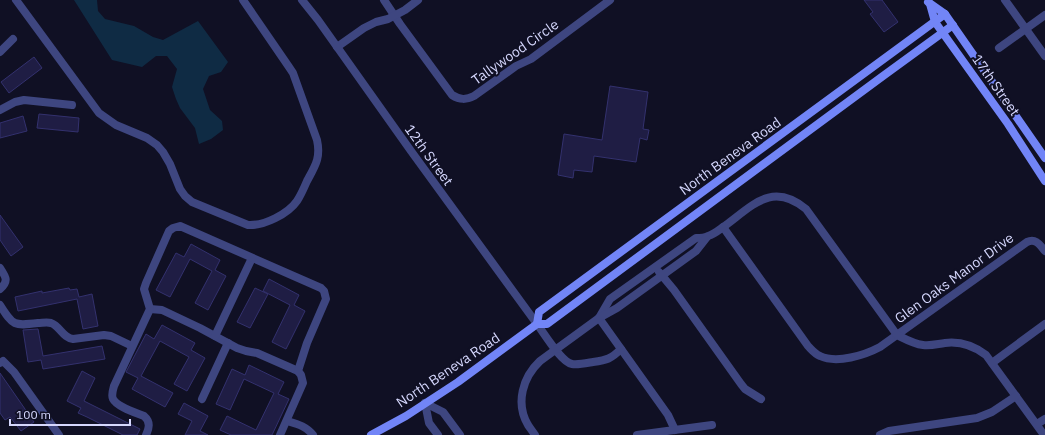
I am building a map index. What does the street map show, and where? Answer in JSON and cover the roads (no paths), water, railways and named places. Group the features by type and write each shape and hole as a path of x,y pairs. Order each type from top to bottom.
{"main road":[{"name":"17th Street","path":"928,2 945,14 1045,158"},
{"name":"17th Street","path":"928,2 935,22 942,33 1008,124 1045,181"},
{"name":"North Beneva Road","path":"537,324 539,312 945,14"},
{"name":"North Beneva Road","path":"371,435 406,416 458,382 537,324 548,324 953,25"}],"street":[{"path":"16,0 99,113 116,125 147,138 163,152 170,164 180,189 185,196 196,204 248,225 252,225 268,221 285,212 298,200 317,164 319,148 289,67 243,0"},
{"name":"12th Street","path":"302,0 537,324"},
{"name":"Tallywood Circle","path":"384,0 452,95 457,98 464,99 474,96 516,66 531,59 610,0"},
{"path":"337,48 364,28 376,22 388,19 405,10 418,0"},
{"path":"1005,0 1045,56"},
{"path":"999,48 1045,15"},
{"path":"0,52 13,40"},
{"path":"0,110 14,102 24,100 72,105"},
{"name":"Glen Oaks Manor Drive","path":"535,435 525,418 522,407 523,388 534,366 599,318 617,308 696,251 707,237 718,231 758,201 774,196 790,198 798,202 806,209 897,335 922,345 933,346 954,343 963,344 978,349 986,355 1044,435"},
{"path":"146,435 149,426 147,419 144,416 119,405 113,400 112,394 114,386 150,309 144,289 169,232 173,228 180,226 321,288 324,291 326,299 307,343 298,371"},
{"name":"Glen Oaks Manor Drive","path":"723,227 808,346 817,355 828,359 859,356 880,347 1031,240 1039,243 1045,251"},
{"name":"Glen Oaks Manor Drive","path":"599,318 610,298 696,238 707,237"},
{"path":"215,336 252,258"},
{"path":"655,267 674,290 741,384 745,389 761,400"},
{"path":"0,268 6,276 5,284 0,289"},
{"path":"0,305 9,319 14,323 48,322 55,325 70,339 104,335 110,336 132,346"},
{"path":"150,309 162,310 228,343 246,351 258,353 298,371 301,375 303,383 280,435"},
{"path":"599,318 668,415 675,430"},
{"path":"537,324 556,350 567,362 571,364 606,360 614,356 621,349"},
{"path":"992,363 1045,324"},
{"path":"202,399 228,343"},
{"path":"0,362 3,361 14,372 59,435"},
{"path":"880,435 889,431 978,418 992,412 1016,396"},
{"path":"426,403 429,423 438,435"},
{"path":"426,403 444,412 460,435"},
{"path":"1037,424 1045,419"},
{"path":"286,421 302,426 313,435"},
{"path":"637,435 712,425"}],"water":[{"path":"74,0 97,0 98,11 105,19 134,26 153,37 163,40 198,21 228,62 221,72 209,76 203,89 210,110 222,121 223,130 211,139 199,144 195,128 180,108 176,99 172,87 177,69 167,56 156,56 142,67 112,60"}]}
